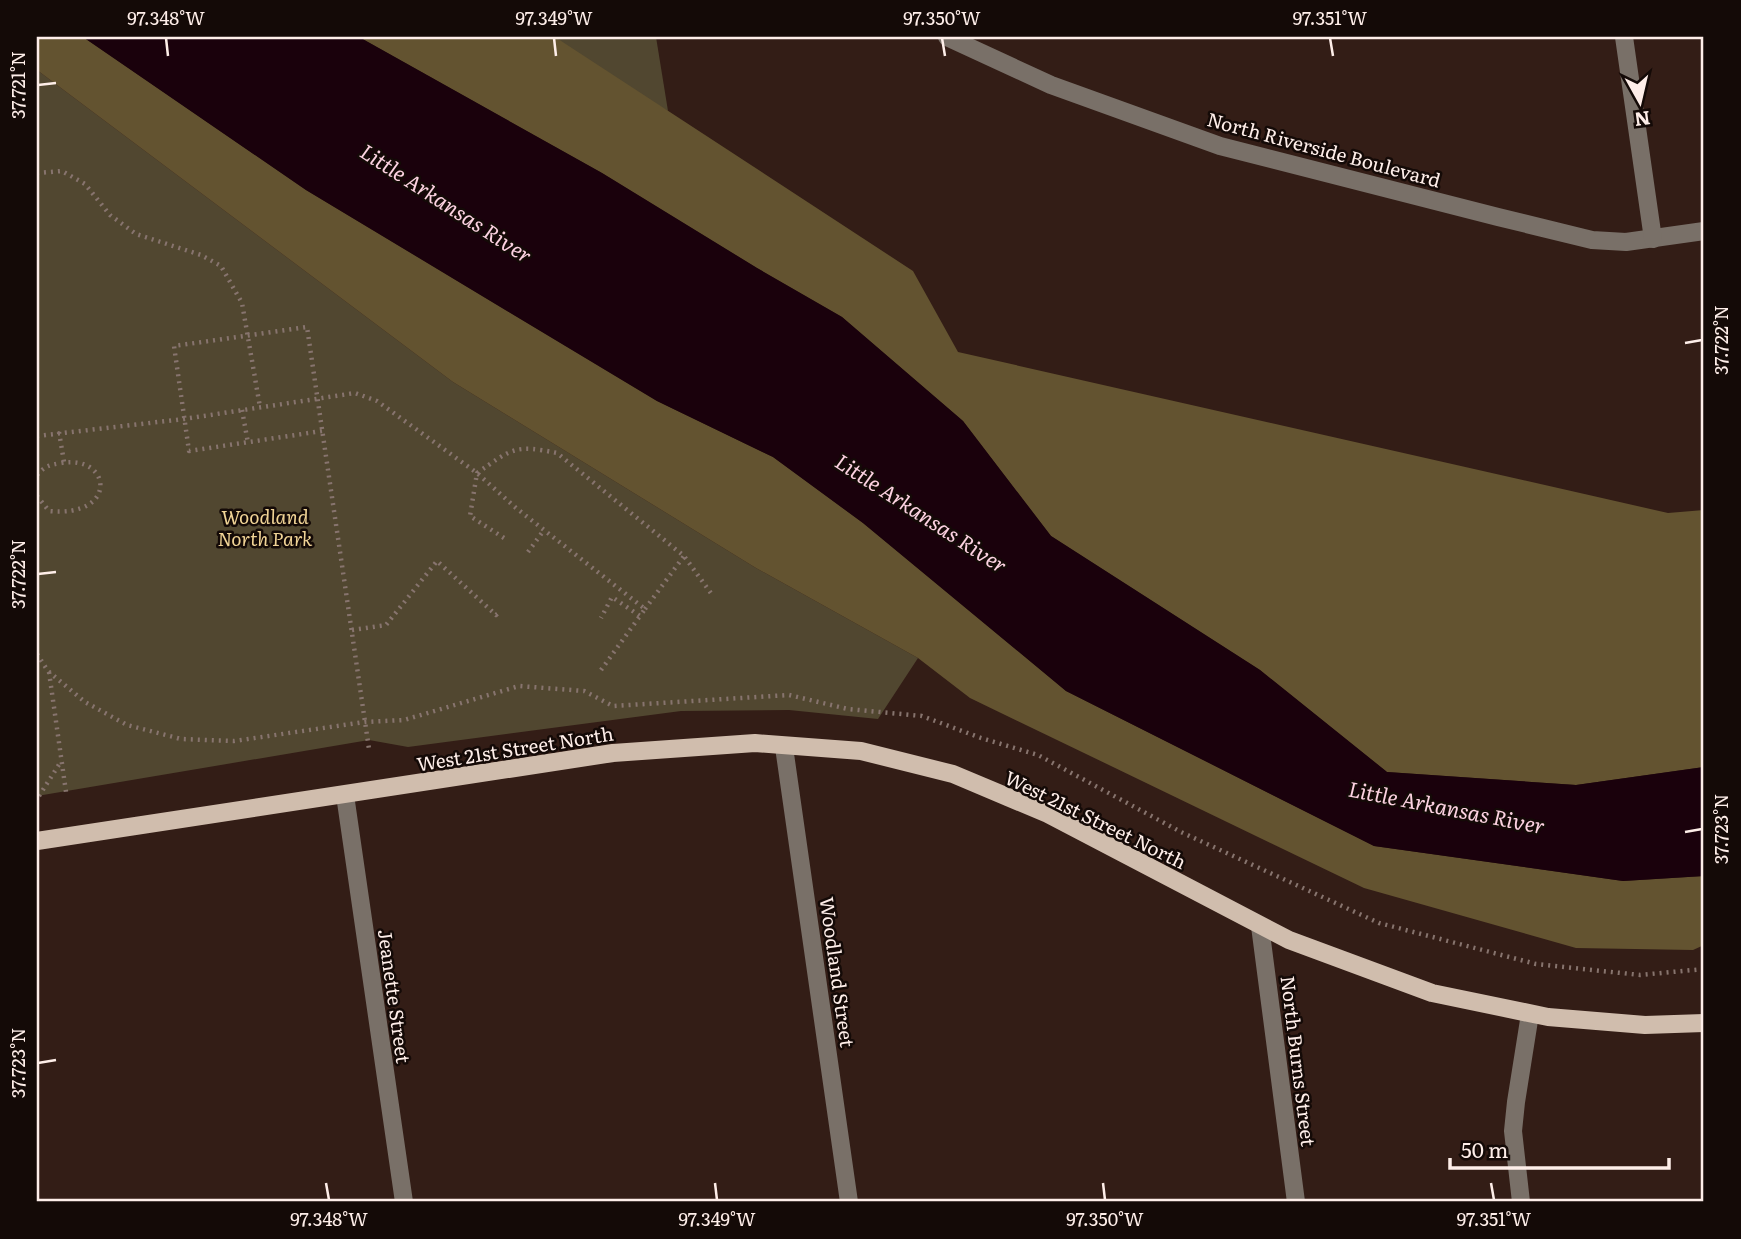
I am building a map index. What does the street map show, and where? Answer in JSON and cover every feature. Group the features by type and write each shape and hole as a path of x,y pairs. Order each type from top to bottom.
{"main road":[{"name":"West 21st Street North","path":"37,841 613,753 755,743 861,751 953,774 1048,814 1289,940 1432,993 1548,1017 1644,1025 1704,1023"}],"street":[{"name":"North Riverside Boulevard","path":"947,37 1051,85 1220,146 1592,240 1626,242 1704,231"},
{"path":"1625,37 1653,239"},
{"name":"Woodland Street","path":"784,747 849,1202"},
{"name":"Jeanette Street","path":"345,795 404,1202"},
{"name":"North Burns Street","path":"1260,926 1296,1202"},
{"path":"1521,1202 1513,1131 1530,1014"}],"path":[{"path":"37,173 62,171 85,184 110,215 136,234 201,255 221,267 242,303 260,407"},
{"path":"323,431 189,451 174,346 307,327 319,398 369,749"},
{"path":"37,436 184,419 355,393 377,401 477,473 544,530 645,609"},
{"path":"242,410 248,443"},
{"path":"59,432 64,463"},
{"path":"504,538 470,516 477,473 510,450 533,448 557,453 684,556 713,596"},
{"path":"37,475 46,466 74,461 82,463 97,474 101,486 97,499 86,507 59,512 50,510 37,496"},
{"path":"528,552 544,530"},
{"path":"601,670 684,556"},
{"path":"352,630 386,625 438,561 496,615 501,611"},
{"path":"601,618 612,597 640,616"},
{"path":"37,654 48,671 85,702 127,725 181,739 234,741 365,722 404,720 519,686 584,691 613,706 789,695 848,709 922,716 1038,755 1181,831 1379,923 1536,964 1640,975 1704,969"},
{"path":"48,671 66,792"},
{"path":"40,796 61,762"}],"green space":[{"path":"533,37 656,37 668,111"},
{"name":"Woodland North Park","path":"37,70 453,382 756,568 918,658 878,719 789,710 681,711 408,747 369,740 37,796"}],"shaded area":[{"path":"37,37 83,37 306,190 657,401 773,457 863,523 1066,691 1374,846 1623,881 1704,876 1704,945 1693,950 1576,948 1364,888 970,698 918,658 756,568 453,382 37,70"},
{"path":"359,37 555,37 913,271 958,352 1668,513 1704,510 1704,767 1576,785 1387,772 1260,670 1051,536 963,421 842,317 602,173"}],"water":[{"name":"Little Arkansas River","path":"83,37 359,37 602,173 842,317 963,421 1051,536 1260,670 1387,772 1576,785 1704,767 1704,876 1623,881 1374,846 1066,691 863,523 773,457 657,401 306,190"}]}
